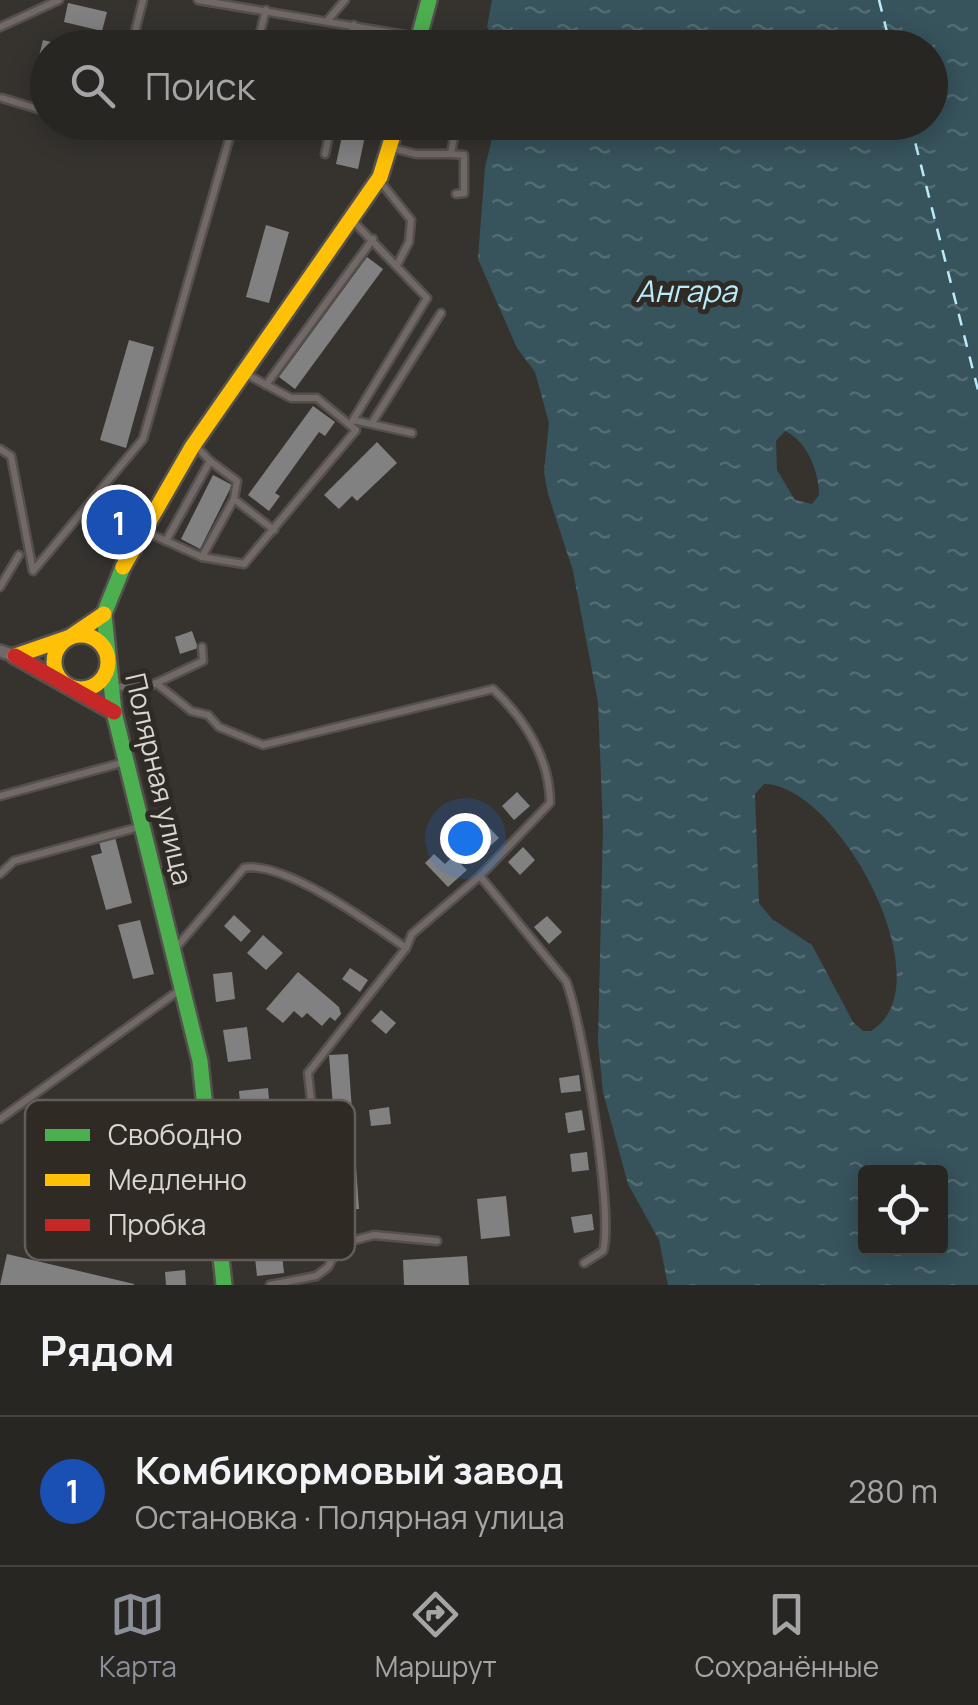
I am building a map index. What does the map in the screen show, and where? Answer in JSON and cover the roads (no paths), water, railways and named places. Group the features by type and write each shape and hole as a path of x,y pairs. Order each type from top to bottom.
{"main road":[{"path":"421,30 430,0"},
{"name":"Полярная улица","path":"204,1100 200,1061 114,712 104,614 144,531 194,444 354,221 379,180 393,140"},
{"path":"8,653 70,637 95,639 106,652 107,663 103,676 90,687 66,684 56,671 54,655 70,637 104,614"},
{"path":"8,653 114,712"},
{"name":"Полярная улица","path":"222,1260 224,1285"}],"lane":[{"path":"0,27 60,0"},
{"path":"135,30 143,0"},
{"path":"198,0 375,30"},
{"path":"327,20 345,0"},
{"path":"419,30 422,0"},
{"path":"261,30 266,10"},
{"path":"353,30 354,26"},
{"path":"2,98 30,107"},
{"path":"0,449 11,456 33,570 142,438 229,140"},
{"path":"325,154 328,140"},
{"path":"451,154 453,140"},
{"path":"391,148 416,154 464,155 464,193 456,194"},
{"path":"379,180 411,220 409,242 397,265"},
{"path":"351,423 427,298 354,221"},
{"path":"266,385 372,239"},
{"path":"372,423 441,312"},
{"path":"144,531 202,557 244,564 356,430 317,398 291,398 244,373"},
{"path":"351,423 372,423 412,433"},
{"path":"194,444 237,482 234,499 202,557"},
{"path":"166,541 210,461"},
{"path":"234,499 274,530"},
{"path":"0,587 19,555"},
{"path":"110,688 156,683 203,661 202,647"},
{"path":"156,683 191,711 208,714 219,727 264,745 493,689 524,718 550,803 480,876 412,934 406,948 308,1074 311,1100"},
{"path":"0,796 126,762"},
{"path":"0,874 14,861 142,826"},
{"path":"173,951 244,868 254,866 300,882 354,911 406,948"},
{"path":"480,876 566,981 572,998 589,1076 605,1223 602,1250 584,1263"},
{"path":"26,1100 182,988"},
{"path":"0,1119 25,1101"},
{"path":"355,1239 374,1235 437,1241"},
{"path":"270,1285 316,1276 331,1260"}],"water":[{"name":"Ангара","path":"492,0 978,0 978,1285 668,1285 659,1240 628,1184 603,1092 598,1042 603,827 598,702 573,571 544,472 549,423 535,372 517,348 478,259 485,167 492,140 948,140 948,30 489,30","holes":["785,431 800,442 817,476 819,495 812,504 795,500 777,470 776,441","764,784 793,793 823,816 850,850 874,890 890,933 897,973 891,1007 871,1031 863,1031 853,1022 812,945 772,919 759,903 755,794"]}],"place":[{"name":"Комбикормовый завод","path":"119,522"}]}
